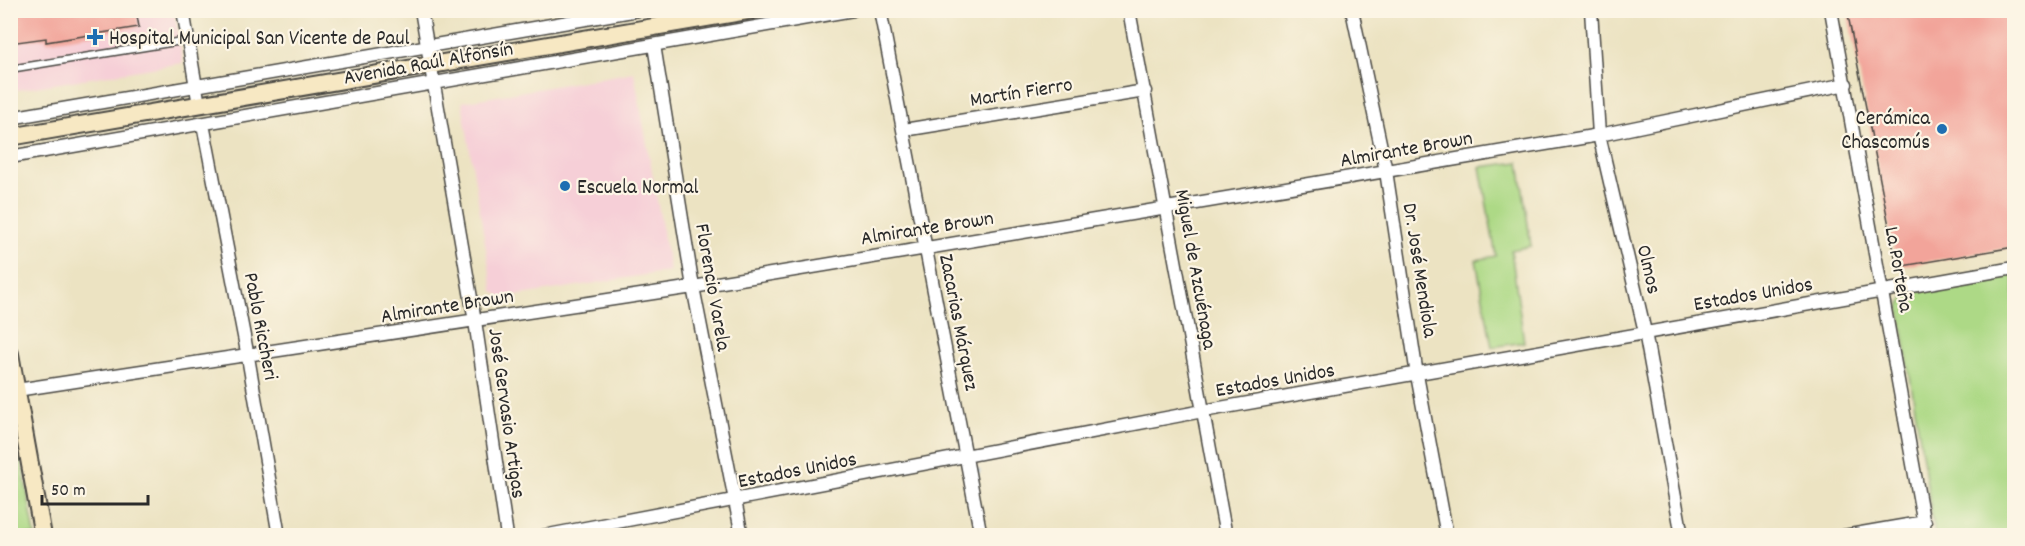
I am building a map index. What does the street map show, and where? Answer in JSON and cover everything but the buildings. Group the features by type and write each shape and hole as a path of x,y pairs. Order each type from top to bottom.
{"main road":[{"name":"Avenida Raúl Alfonsín","path":"10,137 753,10"},
{"path":"10,354 14,391 43,536"}],"street":[{"path":"183,10 199,105"},
{"name":"José Gervasio Artigas","path":"421,10 475,321 507,536"},
{"name":"Avenida Raúl Alfonsín","path":"10,118 638,10"},
{"name":"Avenida Raúl Alfonsín","path":"10,157 853,10"},
{"name":"Zacarias Márquez","path":"880,10 981,536"},
{"name":"Miguel de Azcuénaga","path":"1129,10 1226,536"},
{"name":"Dr. José Mendiola","path":"1352,10 1386,171 1418,375 1447,536"},
{"name":"Olmos","path":"1591,10 1599,135 1645,332 1682,536"},
{"name":"La Porteña","path":"1831,10 1884,290 1926,536"},
{"name":"Florencio Varela","path":"654,45 693,287 742,536"},
{"name":"Almirante Brown","path":"14,391 248,357 693,287 925,246 1167,208 1599,135 1846,84"},
{"name":"Martín Fierro","path":"904,129 1144,91"},
{"name":"Pablo Riccheri","path":"203,124 248,357 279,536"},
{"name":"Estados Unidos","path":"543,536 1203,411 1418,375 1645,332 2014,268"},
{"path":"1844,536 1925,522"}],"lane":[{"path":"10,69 188,39"}],"shaded area":[{"name":"Hospital Municipal San Vicente de Paul","path":"11,11 174,11 183,63 11,91"},
{"name":"Escuela Normal","path":"634,72 670,271 503,298 493,291 462,102"}],"green space":[{"path":"1519,162 1531,246 1511,250 1524,342 1492,347 1476,260 1496,256 1480,167"},
{"path":"2014,275 2014,535 1935,535 1899,307 1910,293"},
{"path":"10,406 12,409 35,535 11,535"}],"place":[{"name":"Hospital Municipal San Vicente de Paul","path":"95,37"},
{"name":"Cerámica Chascomús","path":"1942,129"},
{"name":"Escuela Normal","path":"565,186"}]}
